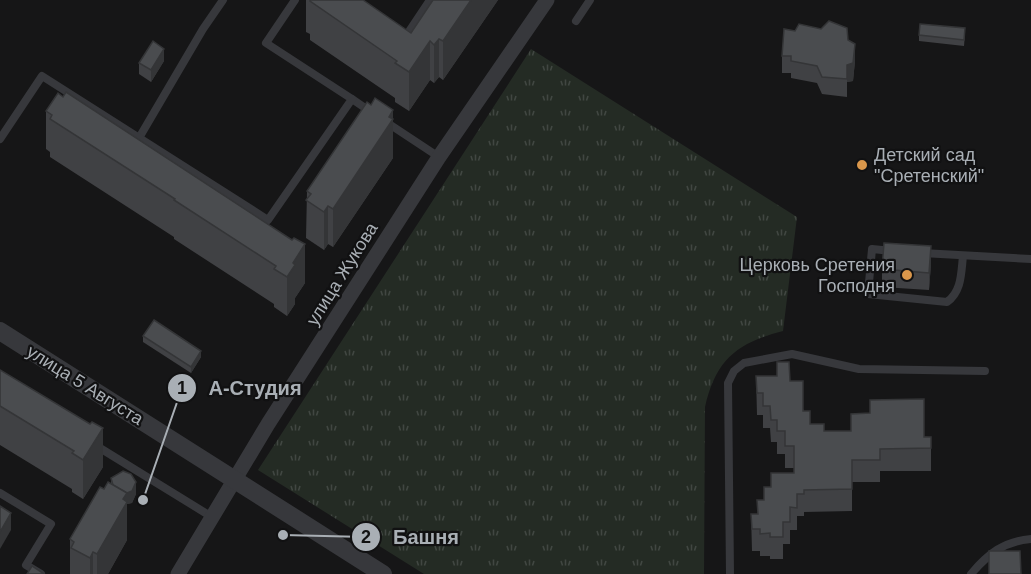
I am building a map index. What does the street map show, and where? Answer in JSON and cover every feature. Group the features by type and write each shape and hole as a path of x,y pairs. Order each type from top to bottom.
{"street":[{"name":"улица Жукова","path":"178,574 235,479 440,157 547,0"},
{"name":"улица 5 Августа","path":"0,331 383,574"}],"lane":[{"path":"139,138 203,29 223,0"},
{"path":"295,0 266,43 440,157"},
{"path":"396,30 405,36 430,0"},
{"path":"576,21 590,0"},
{"path":"0,139 42,76 268,220 352,99"},
{"path":"906,252 872,249 868,294 947,302 955,296 960,284 963,256"},
{"path":"917,253 1031,259"},
{"path":"730,574 728,383 734,371 744,363 792,354 859,369 985,371"},
{"path":"90,442 212,517"},
{"path":"0,493 51,524 26,564 41,574"},
{"path":"971,574 985,558 1014,540 1031,539"}],"green space":[{"path":"531,49 797,217 783,331 753,341 731,355 715,377 705,407 704,574 424,574 258,470"}],"building":[{"path":"310,0 363,0 411,33 433,0 471,0 443,41 439,39 434,45 430,41 409,72 395,63 397,61"},
{"path":"829,21 847,28 848,40 855,44 853,63 847,65 847,79 822,77 817,66 791,61 791,56 782,56 784,29 795,31 799,24 821,29"},
{"path":"920,24 965,28 964,40 919,35"},
{"path":"153,41 164,49 151,70 139,63"},
{"path":"66,92 292,240 294,238 305,244 287,277 274,269 276,266 50,119 52,115 46,111 58,93 63,97"},
{"path":"375,98 393,110 389,117 393,119 333,209 328,206 324,212 306,200 311,194 307,191 367,102 371,105"},
{"path":"884,243 931,246 929,273 882,269"},
{"path":"154,320 201,351 191,367 143,336"},
{"path":"777,362 789,362 790,381 803,381 803,411 810,411 810,424 824,424 824,431 851,431 851,414 870,413 870,400 924,399 924,437 931,437 931,448 880,449 880,460 852,460 852,489 804,490 804,494 797,494 797,508 790,507 790,522 783,522 783,537 770,537 770,533 760,534 760,529 752,529 751,514 758,514 757,500 764,500 764,487 771,487 771,473 794,473 794,446 785,446 785,431 777,431 777,420 771,420 770,406 763,406 763,393 757,393 756,376 777,376"},
{"path":"0,370 90,424 92,422 103,428 83,460 72,453 74,451 0,406"},
{"path":"123,471 131,474 136,482 132,491 127,493 113,485 111,478"},
{"path":"108,482 127,493 123,499 127,502 97,554 93,552 90,558 71,548 74,542 70,539 100,487 104,489"},
{"path":"0,506 11,513 0,532"},
{"path":"989,551 1020,551 1021,574 989,574"},
{"path":"32,566 44,574 27,574"}],"place":[{"name":"Детский сад \"Сретенский\"","path":"862,165"},
{"name":"Церковь Сретения Господня","path":"907,275"},
{"name":"А-Студия","path":"143,500"},
{"name":"Башня","path":"283,535"}]}
